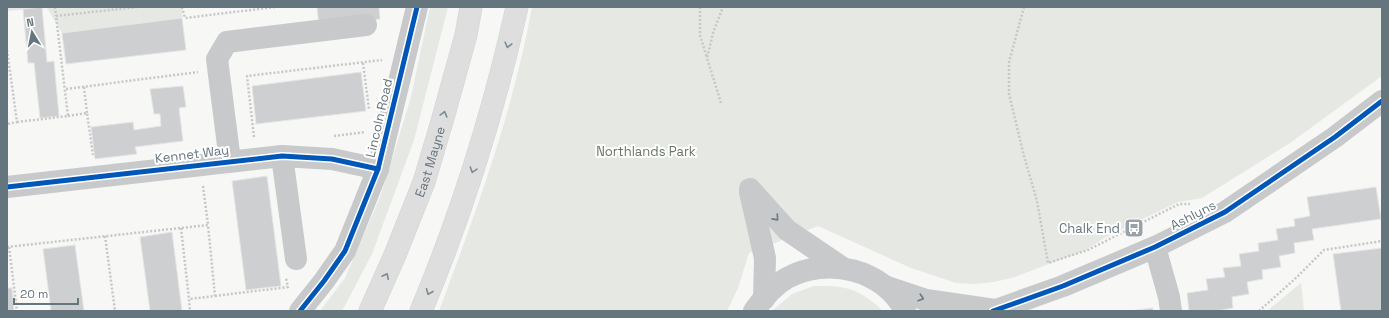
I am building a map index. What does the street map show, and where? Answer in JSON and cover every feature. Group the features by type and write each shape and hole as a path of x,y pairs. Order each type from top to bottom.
{"main road":[{"name":"East Mayne","path":"370,311 393,261 424,182 466,35 471,7"},
{"path":"421,311 437,272 473,173 496,98 517,7"}],"street":[{"name":"Lincoln Road","path":"300,311 345,251 378,169 417,7"},
{"name":"Kennet Way","path":"230,161 217,59 227,42 366,25"},
{"name":"Ashlyns","path":"884,286 926,300 994,310 1063,286 1155,247 1225,212 1335,137 1382,101"},
{"name":"Kennet Way","path":"7,187 282,156 332,159 378,169"},
{"path":"282,156 291,265"},
{"path":"759,305 765,258 750,189 787,230 843,268"},
{"path":"1155,247 1169,297 1171,311"},
{"path":"759,305 771,290 787,278 823,267 843,268 862,273 874,279 884,286 901,303 905,311"}],"path":[{"path":"55,7 66,89 68,116"},
{"path":"94,7 95,12"},
{"path":"56,16 137,7"},
{"path":"182,7 185,18 275,7"},
{"path":"700,7 700,35 721,104"},
{"path":"707,58 713,33 723,7"},
{"path":"1024,7 1008,62 1009,94 1037,201 1048,263 1088,250 1180,204 1194,203"},
{"path":"7,50 16,122"},
{"path":"254,138 247,76 363,62 369,116"},
{"path":"66,89 200,72"},
{"path":"84,87 93,158"},
{"path":"7,124 87,113"},
{"path":"332,136 371,132"},
{"path":"203,183 215,296"},
{"path":"17,311 8,247 208,225"},
{"path":"181,228 190,311"},
{"path":"105,236 115,311"},
{"path":"1259,311 1297,277 1324,250 1382,241"},
{"path":"189,299 288,287 291,265"}],"green space":[{"path":"7,7 183,7 182,18 62,33 47,8 7,11"},
{"path":"430,7 448,7 414,140 372,254 342,311 320,311 345,278 381,195 411,97"},
{"name":"Northlands Park","path":"532,7 1382,7 1382,76 1290,143 1202,198 1178,202 1106,237 1086,250 1015,277 994,282 973,284 956,283 911,268 818,226 749,253 738,288 727,311 439,311 480,199 504,123 515,85"},
{"path":"1301,283 1304,311 1267,311"},
{"path":"814,286 850,289 863,295 877,305 882,311 772,311 792,294"}],"building":[{"path":"42,7 47,62 54,61 59,116 40,118 34,63 28,63 23,9"},
{"path":"317,7 379,7 380,19 319,26"},
{"path":"182,18 186,50 66,64 62,33"},
{"path":"361,72 366,111 256,124 252,86"},
{"path":"183,86 186,107 179,108 183,141 135,147 137,154 95,159 91,127 133,122 134,130 161,126 160,114 154,114 150,89"},
{"path":"267,176 281,286 246,290 232,181"},
{"path":"1376,187 1381,219 1312,229 1314,240 1294,243 1295,253 1279,256 1281,267 1262,270 1263,279 1247,282 1249,294 1232,297 1233,308 1216,311 1189,311 1187,293 1208,290 1206,279 1225,277 1223,268 1241,266 1239,254 1259,251 1258,243 1278,240 1276,229 1295,226 1294,219 1310,216 1307,197"},
{"path":"172,232 182,311 150,311 140,237"},
{"path":"75,245 84,311 51,311 43,249"},
{"path":"1382,248 1382,311 1341,311 1333,254"},
{"path":"7,288 12,288 14,311 7,311"},
{"path":"1153,308 1153,311 1128,311"}],"cycle path":[{"path":"300,311 345,251 378,169 417,7"},
{"path":"993,311 1063,286 1155,247 1225,212 1335,137 1382,101"},
{"path":"7,187 282,156 332,159 378,169"}],"place":[{"name":"Chalk End","path":"1134,228"}]}
